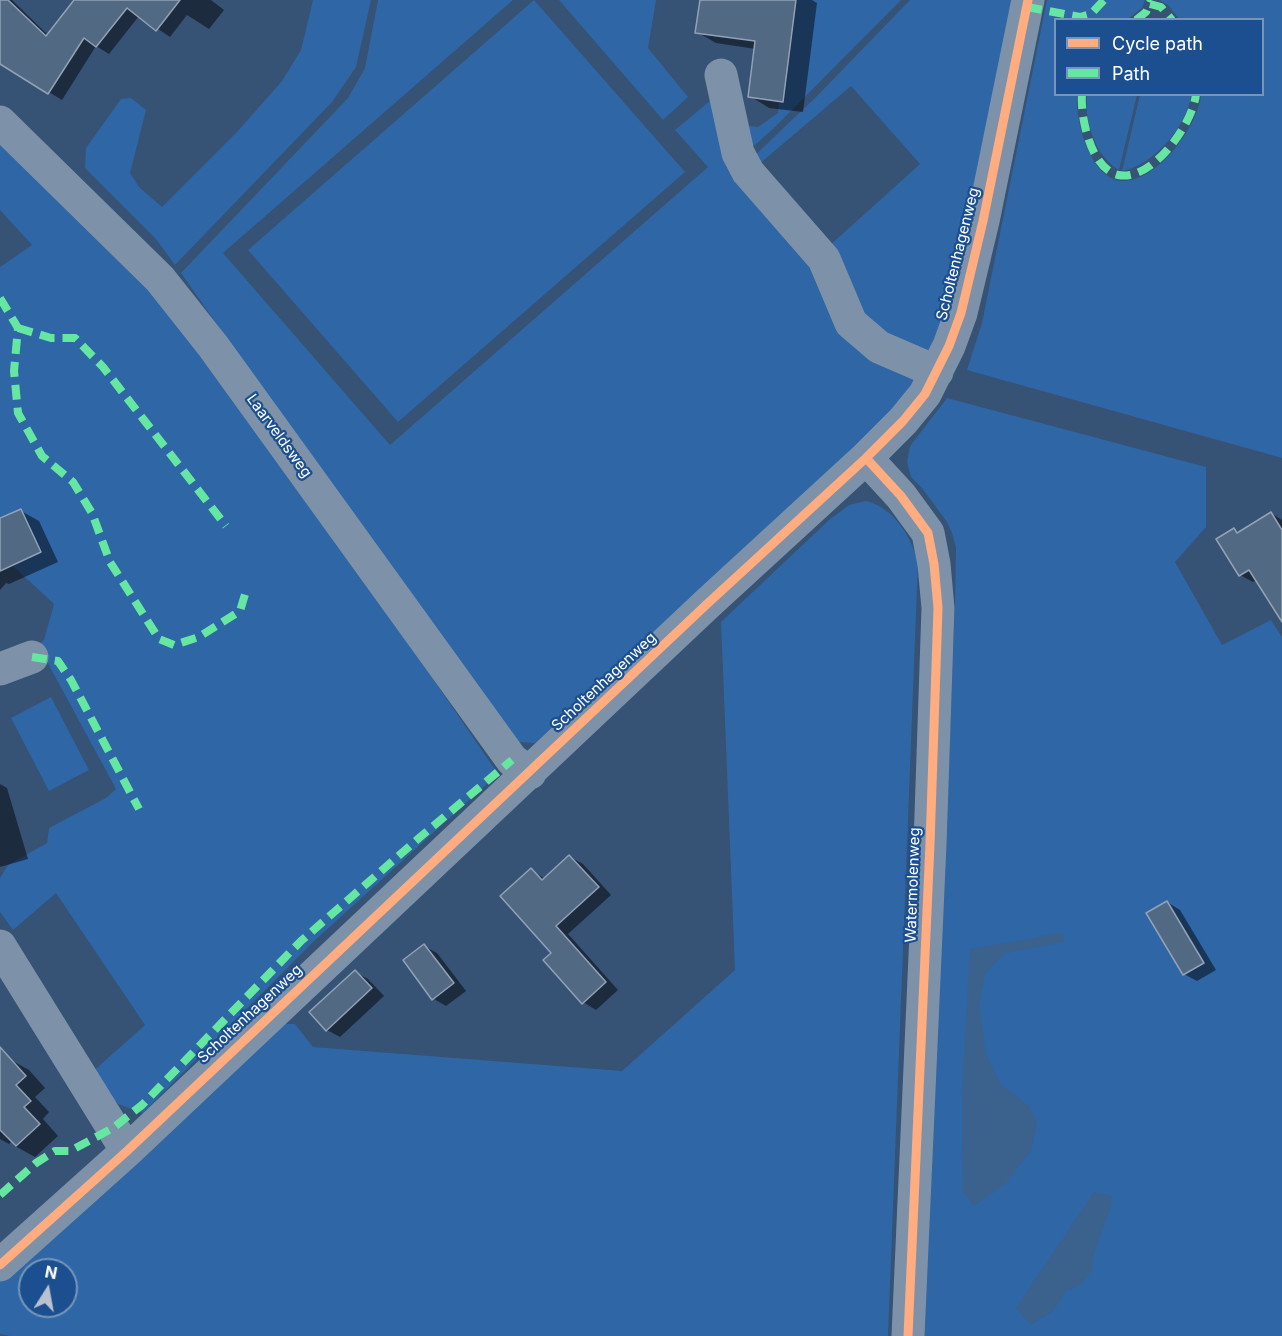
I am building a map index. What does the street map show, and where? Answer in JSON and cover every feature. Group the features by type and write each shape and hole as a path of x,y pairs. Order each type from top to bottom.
{"street":[{"name":"Scholtenhagenweg","path":"0,1265 127,1151 707,604 866,458 925,394 937,372 961,313 983,221 1028,0"},
{"path":"721,75 738,153 744,166 824,259 851,323 879,347 937,372"},
{"name":"Laarveldsweg","path":"0,122 160,279 220,355 512,760 530,773"},
{"name":"Watermolenweg","path":"866,458 901,496 928,533 934,564 938,608 908,1336"},
{"path":"0,669 32,657"},
{"path":"0,946 127,1151"}],"shaded area":[{"path":"313,0 371,0 356,67 332,102 175,265 156,239 85,168 86,148 121,99 131,98 146,110 130,173 139,187 162,207 237,132 282,81 301,50"},
{"path":"378,0 513,0 223,253 390,445 708,167 675,130 717,95 727,150 908,370 917,384 858,454 535,743 517,742 319,470 181,273 348,98 365,68"},
{"path":"534,0 685,172 398,422 248,250"},
{"path":"559,0 656,0 648,48 688,97 663,120"},
{"path":"797,0 901,0 775,127 755,145 749,147 743,125 758,127 778,113 779,102 784,102"},
{"path":"910,0 1019,0 936,349 927,353 866,326 828,247 920,164 851,86 757,166 752,158 816,97"},
{"path":"1047,0 1145,0 1142,8 1129,18 1054,18 1054,96 1077,96 1082,133 1093,160 1111,178 1123,181 1136,179 1150,172 1174,150 1192,122 1201,96 1264,96 1264,18 1178,18 1168,5 1159,0 1282,0 1282,458 967,370 982,323"},
{"path":"1087,96 1137,96 1119,170 1103,156 1093,137 1087,116"},
{"path":"1140,96 1191,96 1176,131 1157,153 1134,168 1122,171"},
{"path":"0,132 129,258 412,648 498,774 313,942 143,1113 118,1104 90,1074 145,1025 56,893 13,930 0,912 0,878 8,865 47,843 49,828 106,798 116,789 38,645 44,640 54,604 0,554 0,267 32,245 0,210"},
{"path":"947,398 1206,467 1206,527 1175,562 1222,645 1271,620 1282,637 1282,1336 893,1336 949,762 956,548 947,522 911,477 907,462 910,446"},
{"path":"866,501 876,504 885,509 900,524 911,542 918,562 888,1336 10,1336 0,1334 0,1281 18,1264 18,1318 78,1318 78,1258 25,1258 275,1024 295,1024 313,1047 622,1071 735,970 721,622 829,520 849,505"},
{"path":"51,697 89,770 49,791 11,718"},
{"path":"1054,933 1064,934 1064,942 1005,953 985,974 979,1003 986,1054 1001,1085 1029,1106 1037,1123 1031,1151 1005,1184 974,1206 963,1192 962,1144 962,1095 970,949"},
{"path":"1094,1192 1112,1196 1094,1254 1092,1271 1079,1286 1066,1291 1053,1311 1031,1325 1016,1308"}],"building":[{"path":"0,0 8,0 46,36 74,0 180,0 156,31 127,8 96,47 84,38 48,94 0,64"},
{"path":"700,0 796,0 783,102 748,97 755,41 695,33"},
{"path":"21,509 41,552 0,571 0,518"},
{"path":"1271,512 1282,530 1282,622 1249,570 1239,576 1216,539 1234,528 1237,533"},
{"path":"569,855 599,887 556,926 606,982 582,1004 543,960 551,953 500,896 531,868 542,880"},
{"path":"1167,901 1204,963 1183,975 1146,913"},
{"path":"424,944 454,983 432,1000 403,960"},
{"path":"355,970 372,988 326,1031 309,1012"},
{"path":"0,1047 26,1076 16,1085 31,1101 24,1107 40,1124 16,1146 0,1130"}],"marked path":[{"path":"1027,7 1080,17 1091,14 1104,0"},
{"path":"1138,18 1146,12 1151,0"},
{"path":"1150,4 1161,7 1170,18"},
{"path":"1082,96 1085,128 1094,153 1109,171 1118,175 1131,175 1144,170 1169,148 1187,120 1196,96"},
{"path":"0,298 18,328 14,371 18,413 42,456 73,482 92,513 110,562 159,639 174,645 199,637 240,611 246,591"},
{"path":"18,328 51,338 75,338 103,367 226,526"},
{"path":"32,657 58,661 71,680 139,809"},
{"path":"0,1195 36,1163 55,1151 70,1151 113,1128 142,1105 301,941 512,760"}],"cycle path":[{"path":"0,1265 127,1151 707,604 866,458 903,421 925,394 949,346 961,313 983,221 1028,0"},
{"path":"866,458 901,496 928,533 934,564 938,608 908,1336"}]}
